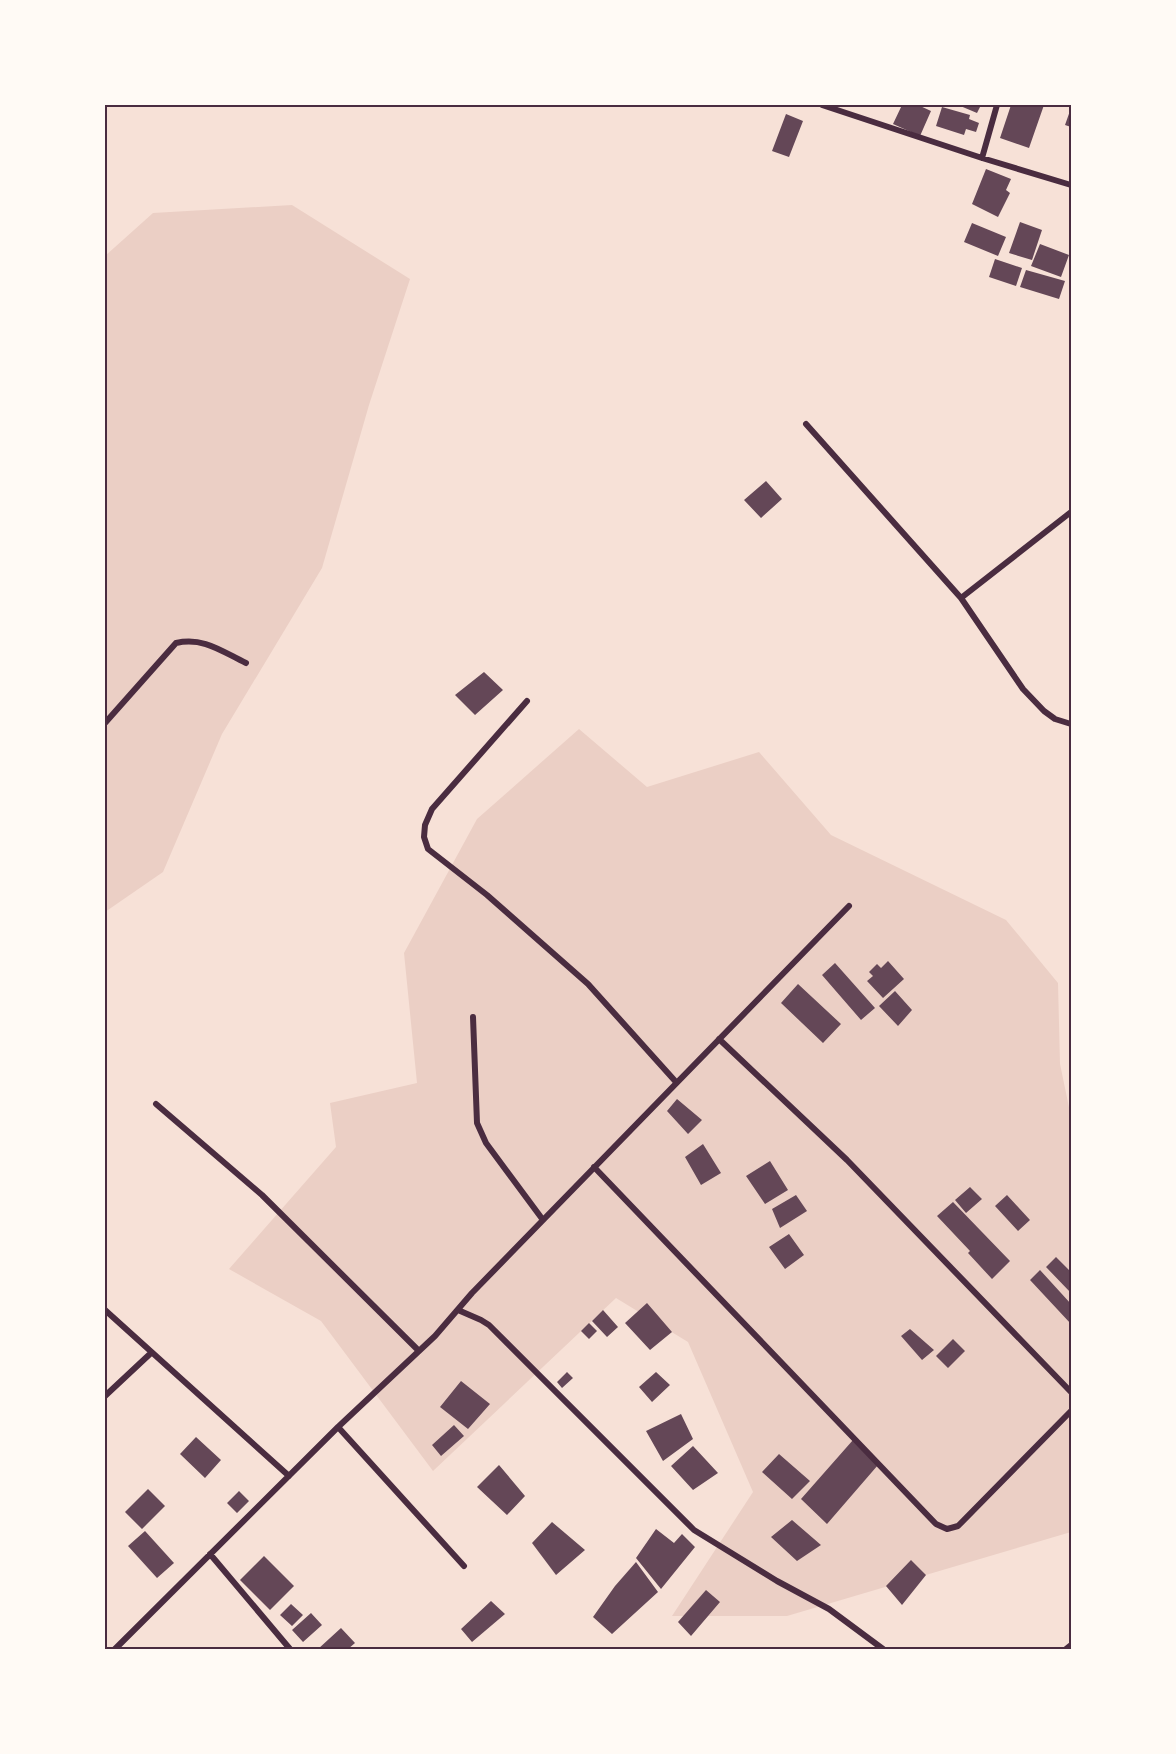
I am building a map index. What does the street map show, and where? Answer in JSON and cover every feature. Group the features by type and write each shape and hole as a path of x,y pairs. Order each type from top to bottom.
{"street":[{"path":"822,105 1071,185"},
{"path":"982,158 997,105"},
{"path":"806,424 961,598 1023,689 1044,711 1055,719 1071,724"},
{"path":"961,598 1071,512"},
{"path":"105,723 176,643 190,640 204,642 246,663"},
{"path":"527,701 432,808 425,825 424,837 428,849 487,895 588,984 676,1082"},
{"path":"115,1649 338,1427 419,1351 472,1293 849,906"},
{"path":"473,1017 477,1123 486,1143 543,1220"},
{"path":"719,1039 847,1160 1071,1392"},
{"path":"156,1104 262,1195 419,1351"},
{"path":"594,1167 936,1524 946,1529 958,1526 1071,1411"},
{"path":"105,1310 289,1476"},
{"path":"458,1310 489,1325 694,1530 777,1581 829,1609 883,1649"},
{"path":"105,1396 151,1353"},
{"path":"338,1427 464,1566"},
{"path":"210,1554 290,1649"},
{"path":"1066,1649 1071,1645"}],"shaded area":[{"path":"292,205 410,279 369,405 322,568 222,734 163,872 105,912 105,256 153,213"},
{"path":"579,729 647,787 759,752 831,835 1006,920 1058,983 1060,1064 1071,1117 1071,1532 787,1616 672,1616 753,1492 688,1342 616,1298 433,1471 321,1321 229,1269 336,1147 330,1103 417,1083 404,953 477,819"}],"building":[{"path":"902,105 918,105 931,111 920,136 893,124"},
{"path":"958,105 981,105 977,113"},
{"path":"1011,105 1044,105 1029,148 1000,138"},
{"path":"942,107 970,115 969,119 979,123 976,132 966,129 964,135 936,126"},
{"path":"1071,108 1071,127 1065,125"},
{"path":"786,114 803,121 789,157 772,151"},
{"path":"986,169 1011,179 1006,190 1010,193 998,217 972,204"},
{"path":"1020,222 1042,230 1032,260 1009,253"},
{"path":"972,223 1006,237 998,256 964,242"},
{"path":"1040,244 1069,255 1061,277 1031,266"},
{"path":"995,259 1022,268 1016,286 989,277"},
{"path":"1026,270 1065,281 1059,299 1020,287"},
{"path":"766,481 782,499 761,518 744,500"},
{"path":"484,672 503,690 475,715 455,695"},
{"path":"888,961 904,979 883,998 867,981 873,976 869,972 877,964 881,968"},
{"path":"835,963 875,1008 861,1020 822,975"},
{"path":"798,984 841,1024 823,1043 781,1003"},
{"path":"895,991 912,1010 898,1026 879,1006"},
{"path":"677,1099 702,1120 688,1134 667,1111"},
{"path":"703,1144 721,1173 701,1185 685,1157"},
{"path":"770,1161 788,1190 765,1204 746,1176"},
{"path":"970,1187 982,1199 966,1213 955,1200"},
{"path":"796,1195 807,1211 780,1228 772,1209"},
{"path":"1007,1195 1030,1220 1018,1231 995,1206"},
{"path":"953,1202 1010,1261 992,1279 968,1253 970,1251 937,1216"},
{"path":"789,1234 804,1255 785,1269 769,1247"},
{"path":"1056,1257 1071,1272 1071,1293 1046,1267"},
{"path":"1040,1270 1071,1304 1071,1324 1030,1280"},
{"path":"647,1303 672,1332 650,1350 625,1323"},
{"path":"603,1310 618,1327 607,1337 592,1321"},
{"path":"589,1323 597,1331 589,1339 581,1331"},
{"path":"910,1329 934,1350 922,1360 901,1336"},
{"path":"953,1339 965,1351 948,1368 936,1356"},
{"path":"567,1372 573,1378 562,1388 557,1382"},
{"path":"656,1372 670,1385 652,1402 639,1387"},
{"path":"461,1381 490,1404 468,1429 440,1407"},
{"path":"681,1414 693,1439 663,1461 646,1431"},
{"path":"454,1425 464,1436 441,1456 432,1445"},
{"path":"196,1437 221,1460 205,1478 180,1454"},
{"path":"853,1440 878,1465 827,1524 801,1499"},
{"path":"693,1446 718,1473 693,1490 671,1466"},
{"path":"779,1454 810,1481 792,1499 762,1472"},
{"path":"499,1465 525,1496 507,1515 477,1487"},
{"path":"148,1489 165,1506 142,1529 125,1512"},
{"path":"239,1491 249,1501 237,1513 227,1503"},
{"path":"792,1520 821,1545 797,1561 771,1537"},
{"path":"552,1522 585,1550 556,1575 532,1543"},
{"path":"656,1529 674,1543 682,1534 695,1547 661,1589 636,1558"},
{"path":"145,1531 174,1563 157,1578 128,1546"},
{"path":"264,1556 294,1586 270,1610 240,1580"},
{"path":"911,1560 926,1575 902,1605 886,1586"},
{"path":"636,1562 658,1592 612,1634 593,1617"},
{"path":"706,1590 720,1602 691,1636 678,1622"},
{"path":"491,1601 505,1614 472,1642 461,1629"},
{"path":"291,1604 303,1615 292,1626 280,1615"},
{"path":"311,1613 322,1625 303,1642 292,1630"},
{"path":"341,1628 355,1643 348,1649 318,1649"}]}
